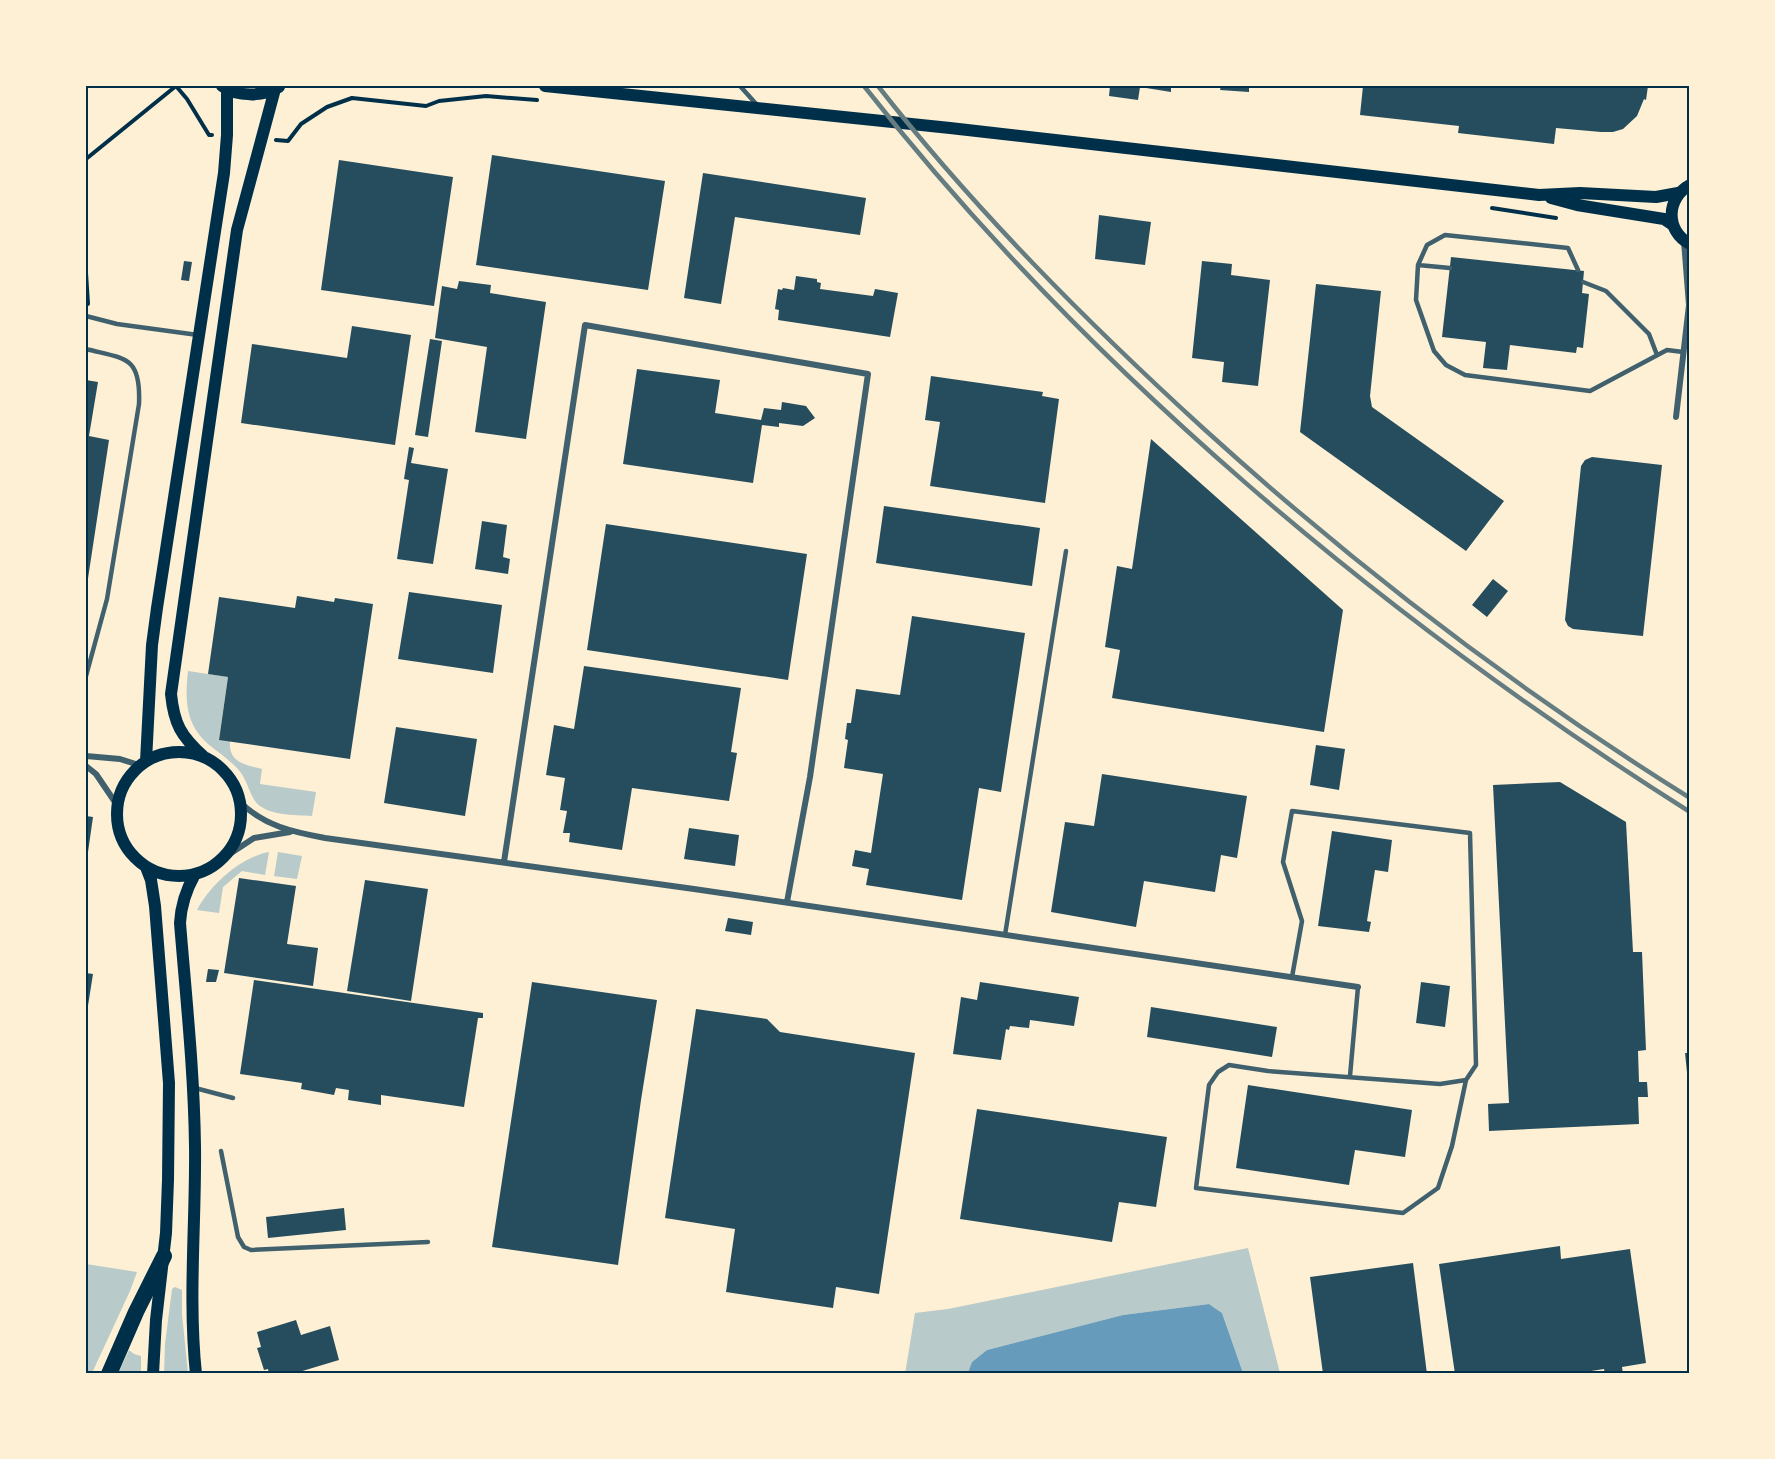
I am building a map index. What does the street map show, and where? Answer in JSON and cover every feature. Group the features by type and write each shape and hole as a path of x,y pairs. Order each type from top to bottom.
{"highway":[{"path":"109,1374 164,1256"}],"main road":[{"path":"545,86 950,128 1539,195 1656,197 1678,193 1689,185"},
{"path":"143,763 153,635 224,173 227,135 224,88 248,95 278,87"},
{"path":"203,756 189,752 159,754 143,763 125,783 117,805 117,823 122,840 132,855 146,867 170,876 195,874 211,868 225,857 236,840 241,822 240,802 236,788 228,774 187,741 177,725 171,694 237,230 278,87"},
{"path":"1673,225 1671,208 1678,193"},
{"path":"1539,195 1577,205 1664,219 1673,225 1687,242"},
{"path":"146,867 151,880 155,906 169,1083 168,1180 164,1256 156,1320 153,1374"},
{"path":"195,874 181,907 180,923 194,1088 192,1309 196,1374"}],"street":[{"path":"1676,417 1689,304 1687,242"},
{"path":"504,862 585,325 868,374 810,777 787,902"},
{"path":"86,756 143,763"},
{"path":"86,766 96,774 117,805"},
{"path":"240,802 258,817 291,832 787,902 1358,987"},
{"path":"225,857 254,838 291,832"}],"lane":[{"path":"740,86 759,108"},
{"path":"1578,270 1568,248 1444,236 1427,245 1418,265 1416,300 1434,351 1446,365 1465,375 1590,391 1667,350 1683,352"},
{"path":"1418,265 1450,268"},
{"path":"1583,282 1606,291 1649,334 1657,355"},
{"path":"87,317 117,324 199,336"},
{"path":"86,350 124,358 136,372 140,384 139,404 107,599 86,676"},
{"path":"1005,935 1066,551"},
{"path":"1293,977 1302,921 1283,862 1292,811 1470,833 1476,1065 1466,1080 1452,1146 1438,1188 1403,1213 1196,1188 1209,1084 1218,1072 1229,1065 1268,1071 1440,1084 1466,1080"},
{"path":"1350,1076 1358,987"},
{"path":"194,1088 233,1098"},
{"path":"221,1151 238,1237 244,1247 251,1250 428,1242"}],"path":[{"path":"86,159 176,86 187,99 209,135 215,135"},
{"path":"273,140 288,141 301,124 309,118 327,107 352,98 426,106 439,101 486,96 539,100"},
{"path":"86,273 87,317"}],"shaded area":[{"path":"188,671 228,677 219,739 230,741 232,754 239,761 262,769 260,784 316,792 312,816 273,812 266,810 255,801 240,772 208,744 195,728 188,710"},
{"path":"269,852 265,875 242,871 223,887 219,913 197,910 210,891 227,873 258,855"},
{"path":"278,852 302,856 297,879 274,876"},
{"path":"1248,1248 1280,1373 1243,1373 1222,1313 1209,1304 1123,1315 987,1350 972,1362 969,1373 973,1373 905,1374 915,1313 948,1309"},
{"path":"86,1264 137,1272 92,1373 86,1373"},
{"path":"175,1287 182,1290 188,1373 164,1373 172,1289"},
{"path":"129,1350 141,1356 141,1373 118,1374"}],"water":[{"path":"1209,1304 1222,1313 1243,1373 968,1373 972,1362 987,1350 1123,1315"}],"building":[{"path":"1110,86 1171,86 1171,92 1140,87 1138,100 1109,96"},
{"path":"1221,86 1249,86 1249,92 1220,90"},
{"path":"1363,86 1648,86 1646,100 1644,99 1637,116 1623,129 1601,132 1556,128 1554,144 1458,133 1459,126 1360,115"},
{"path":"492,155 665,181 648,290 476,265"},
{"path":"339,160 453,177 434,306 321,290"},
{"path":"703,173 866,198 860,235 735,217 721,304 684,298"},
{"path":"1099,215 1151,222 1145,265 1095,259"},
{"path":"1451,257 1584,271 1582,293 1589,294 1583,348 1577,347 1576,353 1510,345 1507,370 1483,368 1486,342 1442,337"},
{"path":"184,261 192,262 189,281 181,280"},
{"path":"1202,261 1232,264 1231,275 1270,280 1258,386 1222,382 1224,362 1192,358"},
{"path":"796,276 817,279 817,282 821,283 820,289 873,296 875,289 898,293 890,337 778,320 779,310 775,309 778,289 794,290"},
{"path":"459,281 491,285 490,293 546,302 526,439 475,432 487,347 435,338 442,286 457,289"},
{"path":"1316,284 1381,291 1370,396 1372,407 1504,501 1466,551 1300,432"},
{"path":"352,326 411,335 395,445 241,423 252,344 347,358"},
{"path":"430,339 442,341 428,437 415,435"},
{"path":"637,369 720,380 715,413 761,420 764,408 781,410 782,402 806,406 815,418 803,426 779,423 779,427 762,425 753,483 623,464"},
{"path":"931,376 1043,392 1042,396 1059,399 1045,503 930,486 940,422 925,420"},
{"path":"86,380 98,382 89,436 109,440 87,585"},
{"path":"1151,439 1343,610 1324,732 1112,698 1120,650 1105,647 1117,566 1132,569"},
{"path":"409,447 414,448 411,463 448,469 433,564 397,559 409,480 404,479"},
{"path":"1592,457 1662,465 1643,636 1573,629 1565,620 1581,466 1585,460"},
{"path":"884,506 1040,528 1032,586 876,563"},
{"path":"482,521 507,525 503,557 510,559 508,574 475,569"},
{"path":"606,524 807,554 788,680 587,650"},
{"path":"1493,579 1508,591 1487,617 1472,605"},
{"path":"409,592 502,605 493,673 398,659"},
{"path":"297,596 334,602 335,598 373,604 350,759 219,740 228,677 208,674 219,597 295,608"},
{"path":"912,616 1025,633 1001,792 979,788 962,900 866,885 869,869 852,866 855,850 871,853 883,774 844,768 848,740 845,739 847,723 851,723 856,689 900,695"},
{"path":"584,666 741,688 731,752 737,753 729,801 632,788 622,850 569,842 570,833 563,833 567,811 560,810 565,778 546,775 554,725 574,729"},
{"path":"396,727 477,739 465,816 384,803"},
{"path":"1316,745 1345,749 1339,790 1310,785"},
{"path":"1102,774 1247,796 1237,858 1221,855 1215,892 1144,881 1136,927 1051,912 1065,822 1094,826"},
{"path":"1560,782 1626,822 1633,952 1642,952 1646,1050 1638,1051 1639,1082 1647,1082 1648,1097 1638,1097 1639,1124 1489,1131 1488,1104 1509,1103 1493,785"},
{"path":"86,816 93,817 87,859 86,859"},
{"path":"689,828 739,835 735,866 684,859"},
{"path":"1332,831 1392,840 1388,872 1375,870 1367,921 1371,922 1369,932 1318,926"},
{"path":"239,878 296,886 287,944 318,948 313,986 224,973"},
{"path":"365,880 428,889 411,1001 347,991"},
{"path":"728,918 753,922 751,935 725,931"},
{"path":"208,969 219,970 216,982 206,982"},
{"path":"86,973 93,974 87,1012 86,1012"},
{"path":"254,980 483,1013 483,1018 478,1018 464,1107 381,1095 381,1105 348,1100 349,1090 336,1088 334,1095 301,1089 302,1083 240,1074"},
{"path":"532,982 657,1000 618,1265 492,1247"},
{"path":"980,982 1079,997 1074,1026 1030,1020 1029,1028 1010,1026 1009,1030 1006,1029 1001,1060 953,1054 961,997 977,1000"},
{"path":"1421,982 1450,986 1445,1027 1416,1023"},
{"path":"1151,1007 1277,1027 1272,1057 1147,1037"},
{"path":"696,1009 767,1019 780,1032 915,1053 879,1294 836,1287 833,1308 726,1292 735,1229 665,1218"},
{"path":"1685,1053 1689,1053 1689,1082 1688,1082"},
{"path":"1248,1085 1412,1110 1405,1157 1355,1150 1349,1185 1236,1168"},
{"path":"977,1109 1167,1137 1156,1207 1119,1202 1112,1242 960,1219"},
{"path":"344,1208 346,1230 268,1238 266,1217"},
{"path":"1560,1246 1561,1259 1630,1249 1646,1363 1622,1367 1623,1374 1605,1374 1604,1369 1572,1374 1455,1374 1439,1264"},
{"path":"1413,1263 1427,1374 1323,1374 1310,1277"},
{"path":"296,1320 301,1335 330,1326 339,1360 299,1372 299,1374 269,1374 268,1369 264,1370 257,1348 261,1347 257,1332"}],"railway":[{"path":"864,86 951,191 1044,292 1143,390 1246,483 1353,572 1463,657 1576,737 1690,812"},
{"path":"878,86 993,221 1075,307 1261,480 1379,577 1500,670 1562,714 1690,798"}]}
